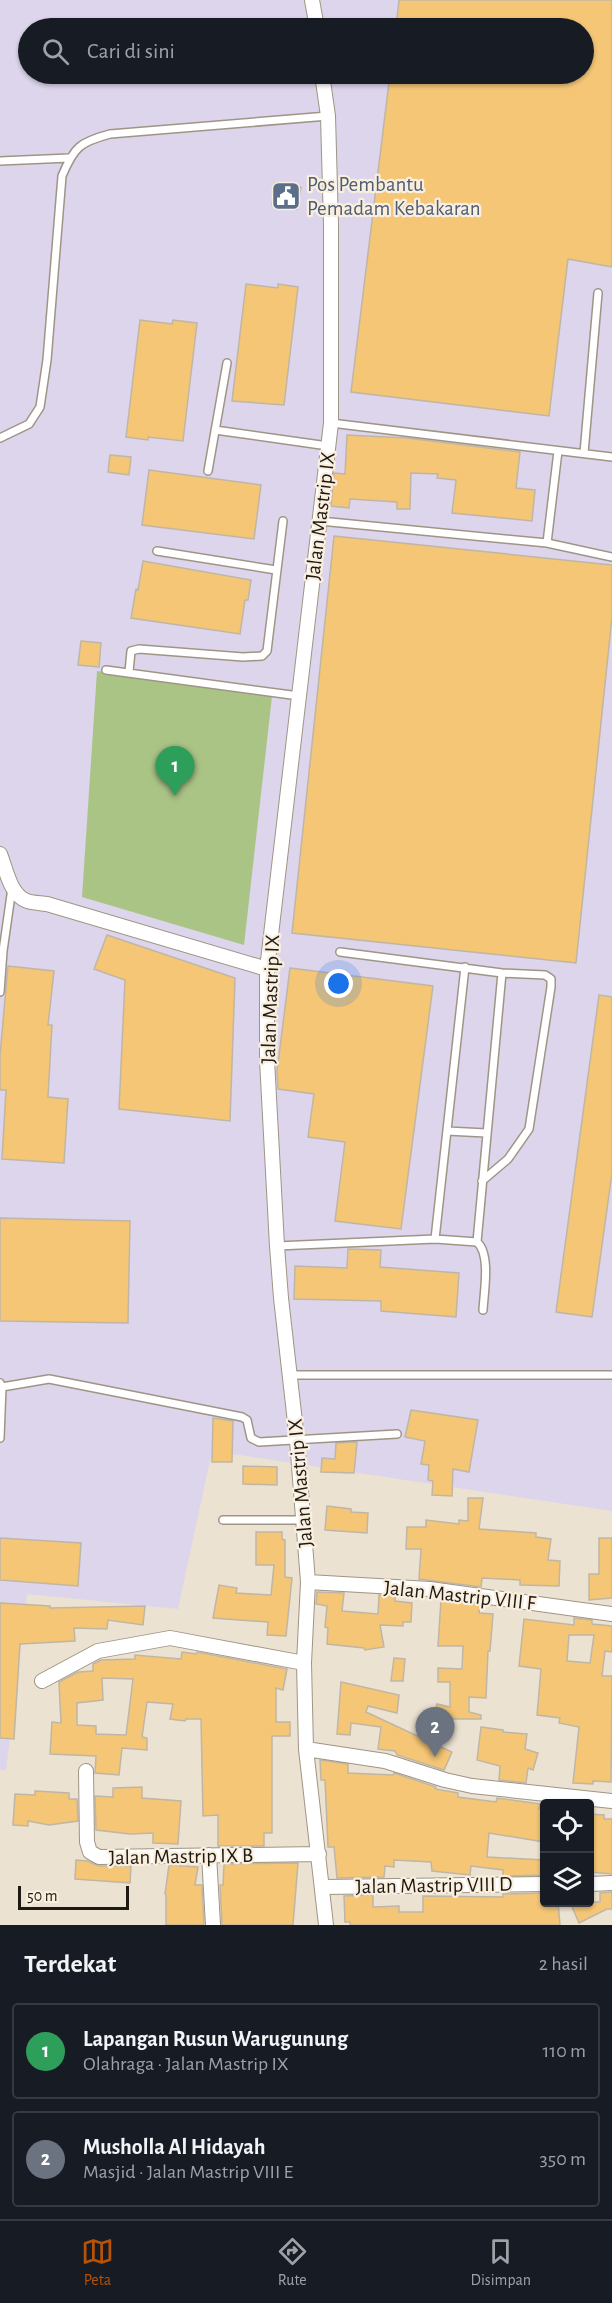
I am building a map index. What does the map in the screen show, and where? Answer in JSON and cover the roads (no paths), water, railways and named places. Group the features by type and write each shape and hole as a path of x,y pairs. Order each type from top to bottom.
{"street":[{"path":"312,0 315,18"},
{"name":"Jalan Mastrip IX","path":"323,84 328,116 331,225 331,423 267,969 267,1060 277,1246 297,1440 308,1582 304,1663 306,1749 326,1925"},
{"path":"0,854 12,886 18,895 26,900 47,904 267,969"},
{"name":"Jalan Mastrip VIII F","path":"308,1582 430,1589 612,1614"},
{"path":"42,1680 98,1650 170,1638 304,1663"},
{"path":"306,1749 385,1761 472,1786 612,1802"},
{"name":"Jalan Mastrip IX B","path":"86,1771 87,1842 90,1852 99,1857 319,1854"},
{"path":"209,1855 213,1925"},
{"path":"594,1884 612,1883"},
{"name":"Jalan Mastrip VIII D","path":"323,1887 540,1884"}],"lane":[{"path":"0,438 29,424 40,407 47,360 62,176 69,158 86,141 110,134 328,116"},
{"path":"0,162 69,158"},
{"path":"584,453 598,293"},
{"path":"208,471 227,363"},
{"path":"331,423 612,457"},
{"path":"215,430 328,446"},
{"path":"547,543 558,450"},
{"path":"129,672 131,651 139,649 243,657 262,656 267,651 283,521"},
{"path":"320,521 547,543 612,557"},
{"path":"157,551 276,570"},
{"path":"106,670 299,696"},
{"path":"0,992 12,886"},
{"path":"340,952 502,973 545,975 551,979 529,1129 508,1159 482,1182"},
{"path":"435,1239 465,967"},
{"path":"477,1242 502,973"},
{"path":"447,1131 486,1133"},
{"path":"277,1246 435,1239 477,1242 482,1247 485,1259 483,1310"},
{"path":"290,1375 612,1375"},
{"path":"0,1438 1,1385 49,1379 242,1417 247,1420 251,1438 259,1442 397,1434"},
{"path":"224,1520 304,1520"}],"place":[{"name":"Pos Pembantu Pemadam Kebakaran","path":"286,196"},
{"name":"Lapangan Rusun Warugunung","path":"175,796"},
{"name":"Musholla Al Hidayah","path":"435,1757"}]}
